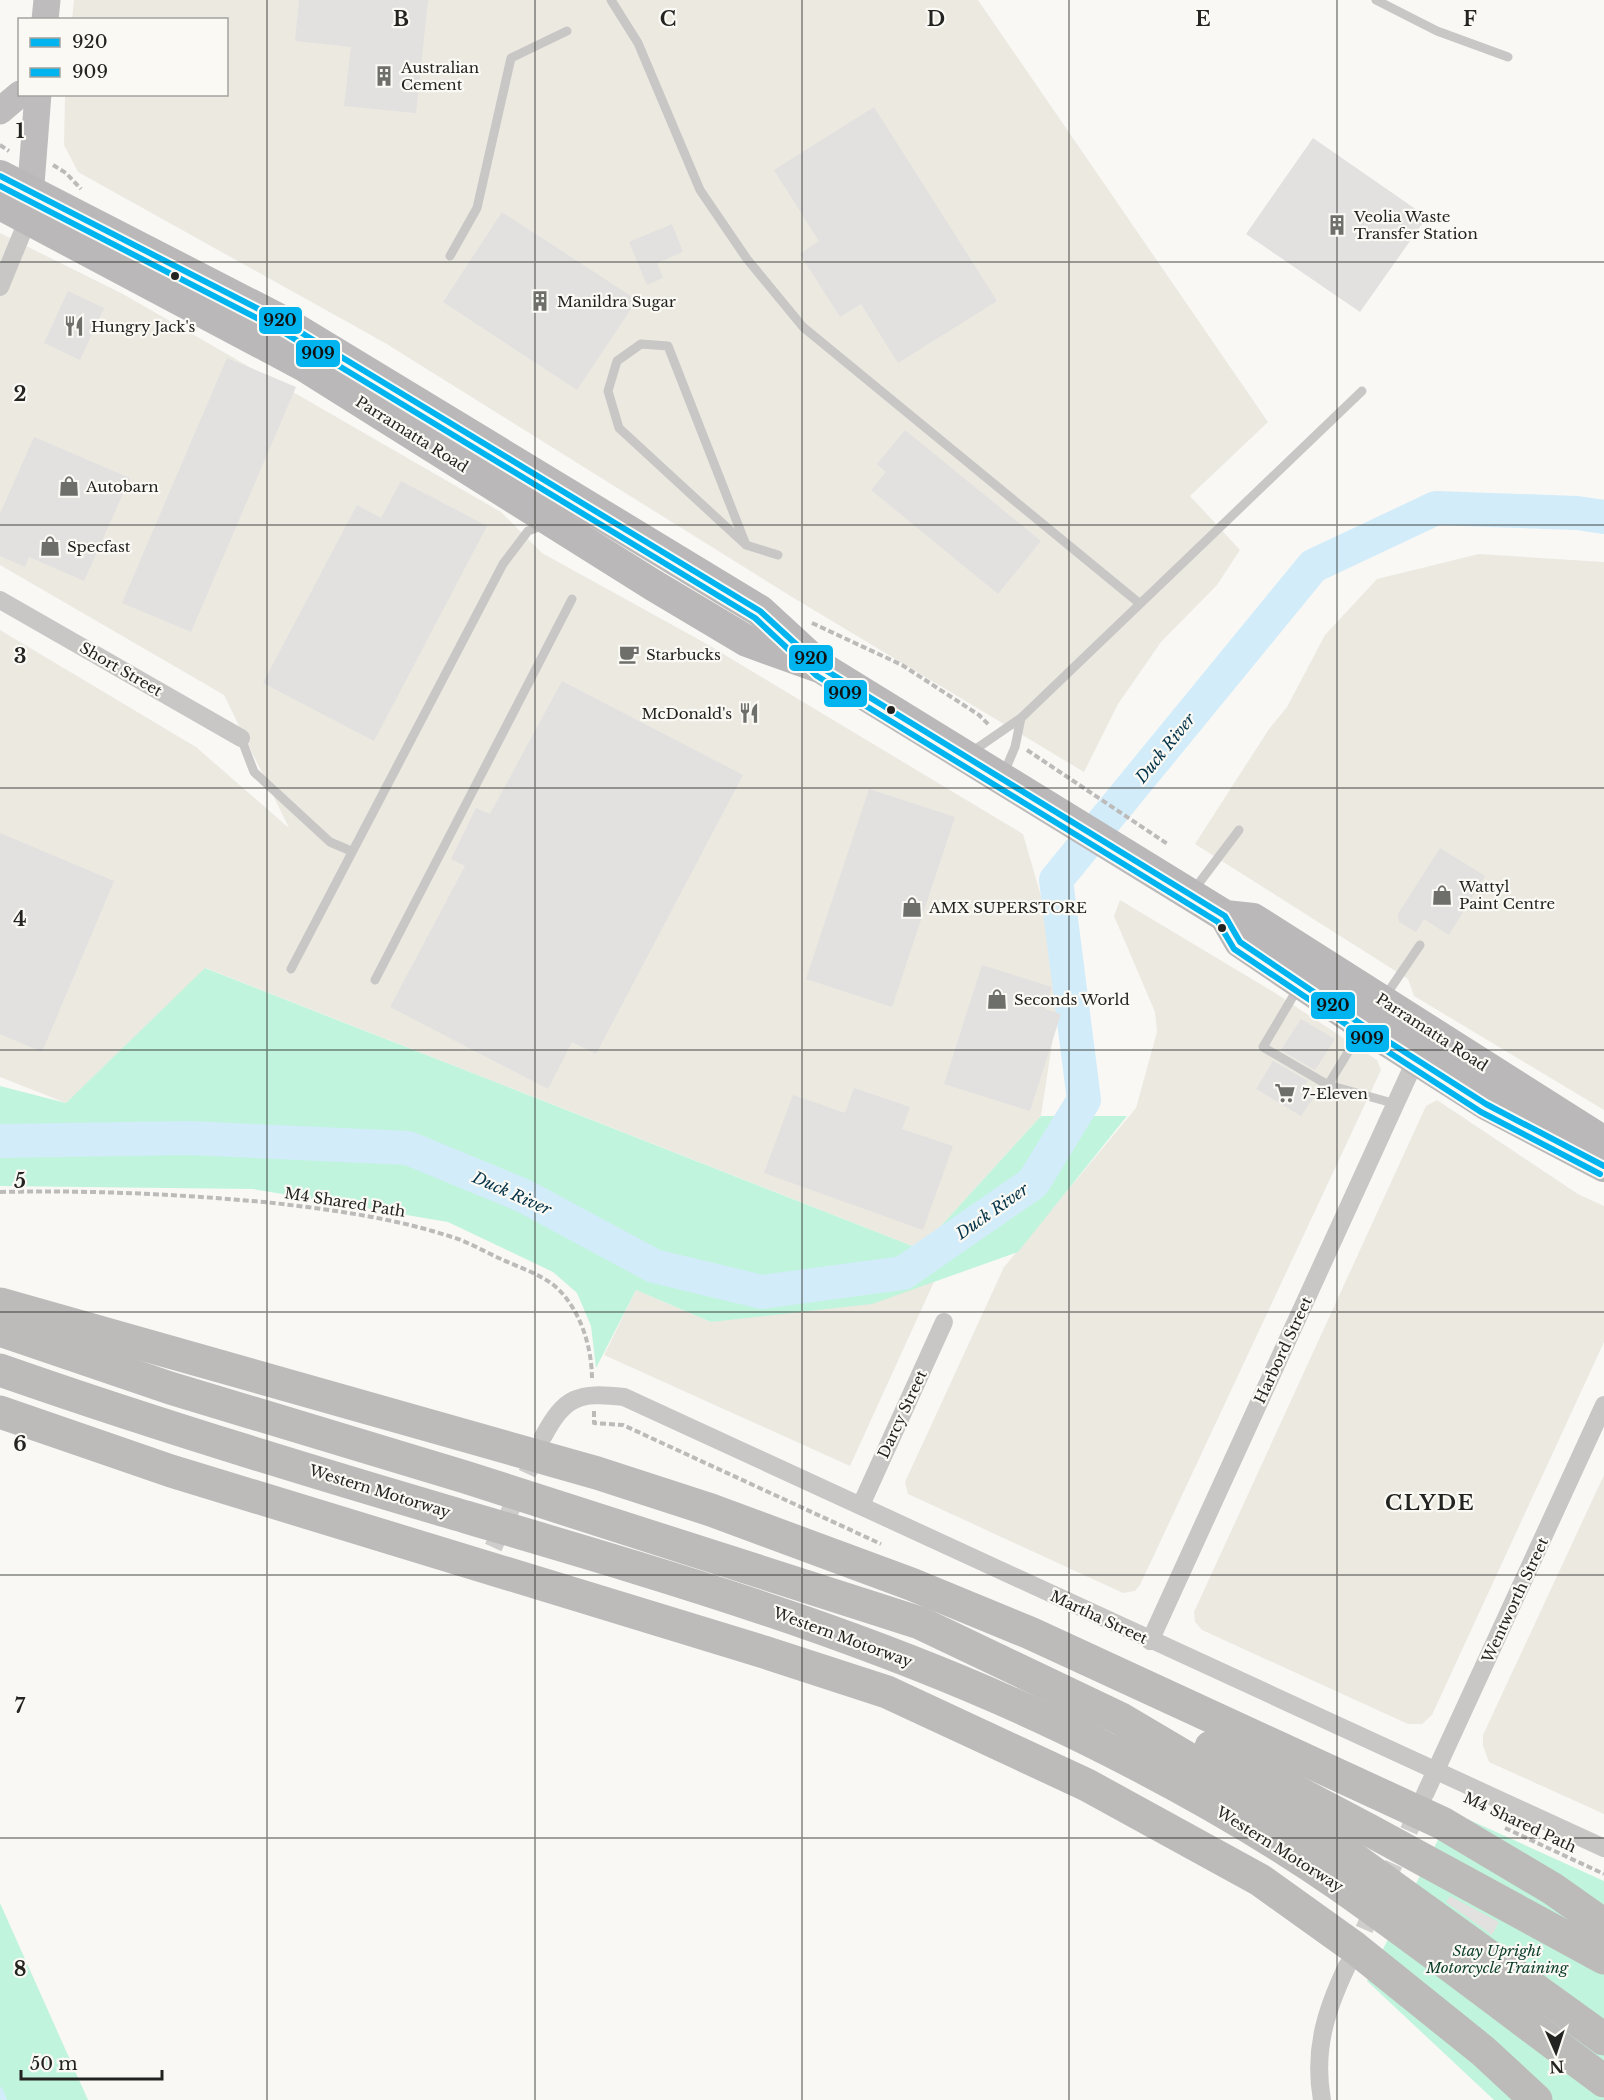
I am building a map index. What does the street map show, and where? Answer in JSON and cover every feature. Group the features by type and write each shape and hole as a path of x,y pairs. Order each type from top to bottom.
{"highway":[{"name":"Parramatta Road","path":"1,157 29,206 303,365 552,522 747,641 822,668 967,755 1124,856 1225,916 1253,919 1604,1142"},
{"name":"Parramatta Road","path":"0,204 29,206 282,321 760,611 822,668"},
{"name":"Parramatta Road","path":"1225,916 1240,942 1300,984 1486,1104 1604,1166"},
{"path":"0,1304 597,1473 711,1510 911,1584 1020,1629 1442,1823 1553,1889 1604,1925"},
{"name":"Western Motorway","path":"0,1330 170,1388 580,1513 920,1623 1121,1719 1179,1751 1345,1871 1604,2039"},
{"name":"Western Motorway","path":"0,1370 137,1418 564,1545 825,1628 1018,1707 1107,1749 1345,1871 1604,2081"},
{"path":"0,1412 171,1471 430,1552 764,1652 886,1692 1087,1785 1260,1880 1355,1948 1483,2051 1536,2100"},
{"path":"920,1623 1072,1680 1244,1763 1604,1958"}],"main road":[{"path":"45,18 47,0"},
{"path":"0,111 18,96"},
{"path":"29,206 31,158 38,96"}],"street":[{"path":"0,287 29,206"},
{"name":"Short Street","path":"0,600 241,738"},
{"name":"Harbord Street","path":"1150,1641 1416,1059"},
{"name":"Darcy Street","path":"861,1505 944,1322"},
{"path":"543,1437 563,1406 578,1398 593,1395"},
{"name":"Martha Street","path":"593,1395 624,1397 1604,1848"},
{"name":"Wentworth Street","path":"1425,1794 1604,1406"},
{"path":"1322,2100 1318,2068 1320,2040 1328,2006 1347,1966"}],"lane":[{"path":"611,0 638,43 700,190 747,259 803,327 1139,603"},
{"path":"1376,0 1437,31 1508,57"},
{"path":"450,256 477,208 511,58 567,31"},
{"path":"747,545 668,346 641,344 617,362 608,391 619,428 747,545 778,555"},
{"path":"967,755 1021,718 1362,391"},
{"path":"291,969 502,564 528,531 552,522"},
{"path":"375,980 573,599"},
{"path":"1002,778 1015,747 1021,718"},
{"path":"241,738 254,772 330,842 351,851"},
{"path":"1189,895 1210,872 1239,830"},
{"path":"1383,1000 1420,945"},
{"path":"1300,984 1263,1047 1328,1085 1396,1104"},
{"path":"1328,1085 1364,1026"}],"path":[{"path":"1057,769 1169,845"},
{"name":"M4 Shared Path","path":"0,1192 157,1193 233,1199 319,1208 400,1222 454,1237 530,1272 560,1290 577,1314 592,1356 593,1395"},
{"name":"M4 Shared Path","path":"1501,1826 1604,1874"}],"shaded area":[{"path":"74,0 978,0 1268,422 1190,496 1240,550 1217,585 1161,642 1118,704 1084,772 792,597 385,343 78,172 64,145 65,96 228,96 228,18 72,18"},
{"path":"0,233 123,294 501,512 542,553 705,643 1023,834 1063,972 1041,1116 920,1249 206,968 66,1103 0,1077 0,630 196,747 289,828 224,695 0,565"},
{"path":"1479,554 1604,562 1604,1110 1414,996 1408,979 1195,844 1269,729 1287,707 1325,635 1377,579"},
{"path":"1120,900 1272,991 1377,1060 1381,1070 1140,1585 1135,1591 1123,1593 908,1494 905,1482 1004,1267 1136,1108 1157,1032 1155,1012 1114,916"},
{"path":"1437,1100 1578,1194 1604,1206 1604,1342 1432,1715 1422,1724 1408,1724 1202,1630 1195,1622 1194,1612 1426,1106"},
{"path":"938,1273 850,1466 604,1355 636,1290 711,1322"},
{"path":"1604,1475 1604,1814 1489,1762 1483,1746 1483,1735"}],"green space":[{"path":"205,968 920,1249 1041,1116 1127,1116 1018,1252 872,1304 711,1322 636,1290 596,1368 591,1326 577,1293 553,1272 448,1222 253,1189 0,1186 0,1086 66,1103"},
{"name":"Stay Upright Motorcycle Training","path":"1452,1812 1604,1881 1604,2100 1494,2100 1367,1981"},
{"path":"0,1903 88,2100 0,2100"}],"building":[{"name":"Australian Cement","path":"299,0 428,0 416,113 344,106 351,47 295,41"},
{"path":"874,107 997,301 898,363 861,304 840,317 800,254 819,241 774,170"},
{"name":"Veolia Waste Transfer Station","path":"1313,138 1427,217 1360,312 1246,234"},
{"name":"Manildra Sugar","path":"502,212 637,300 577,390 443,302"},
{"path":"672,224 683,252 657,263 663,278 647,285 629,242"},
{"name":"Hungry Jack's","path":"68,291 104,308 80,360 44,343"},
{"path":"227,358 296,387 191,632 122,603"},
{"path":"905,430 1041,541 998,594 871,490 886,472 877,464"},
{"path":"34,437 130,478 84,581 29,557 25,567 0,556 0,514"},
{"path":"401,481 487,526 374,741 263,683 357,505 381,518"},
{"path":"562,681 743,775 596,1054 572,1042 548,1089 390,1007 465,866 451,859 476,808 490,814"},
{"path":"869,789 955,817 892,1007 806,979"},
{"path":"0,833 114,881 42,1052 0,1034"},
{"name":"Wattyl Paint Centre","path":"1440,848 1485,876 1449,935 1424,919 1416,932 1399,922 1398,914"},
{"path":"982,965 1052,987 1045,1009 1061,1014 1030,1111 944,1084"},
{"path":"1301,1019 1335,1039 1315,1070 1281,1050"},
{"name":"7-Eleven","path":"1273,1061 1308,1081 1302,1089 1314,1097 1301,1116 1256,1089"},
{"path":"854,1088 910,1107 902,1129 953,1146 923,1230 764,1173 793,1095 845,1113"},
{"path":"1450,1896 1499,1922 1492,1935 1446,1902"}],"waterway":[{"name":"Duck River","path":"0,1141 190,1138 408,1148 524,1196 654,1266 762,1292 903,1273 1033,1183 1084,1100 1056,880 1313,566 1436,508 1577,513 1604,517"},
{"path":"0,2090 4,2100"}],"tunnel":[{"path":"482,1572 538,1450"},
{"path":"1353,1954 1421,1804"}],"transit line":[{"name":"920","path":"0,176 282,321 760,611 822,668 1225,916 1240,942 1364,1026 1486,1104 1604,1166"},
{"name":"909","path":"0,186 278,329 755,618 817,676 1218,922 1234,949 1359,1033 1481,1112 1600,1174"}],"place":[{"name":"Australian Cement","path":"384,76"},
{"name":"Veolia Waste Transfer Station","path":"1337,225"},
{"name":"Manildra Sugar","path":"540,301"},
{"name":"Hungry Jack's","path":"74,326"},
{"name":"Autobarn","path":"69,486"},
{"name":"Specfast","path":"50,546"},
{"name":"Starbucks","path":"629,654"},
{"name":"McDonald's","path":"749,713"},
{"name":"Wattyl Paint Centre","path":"1442,895"},
{"name":"AMX SUPERSTORE","path":"912,907"},
{"name":"Seconds World","path":"997,999"},
{"name":"7-Eleven","path":"1285,1093"}],"district":[{"name":"CLYDE","path":"1430,1503"}]}
